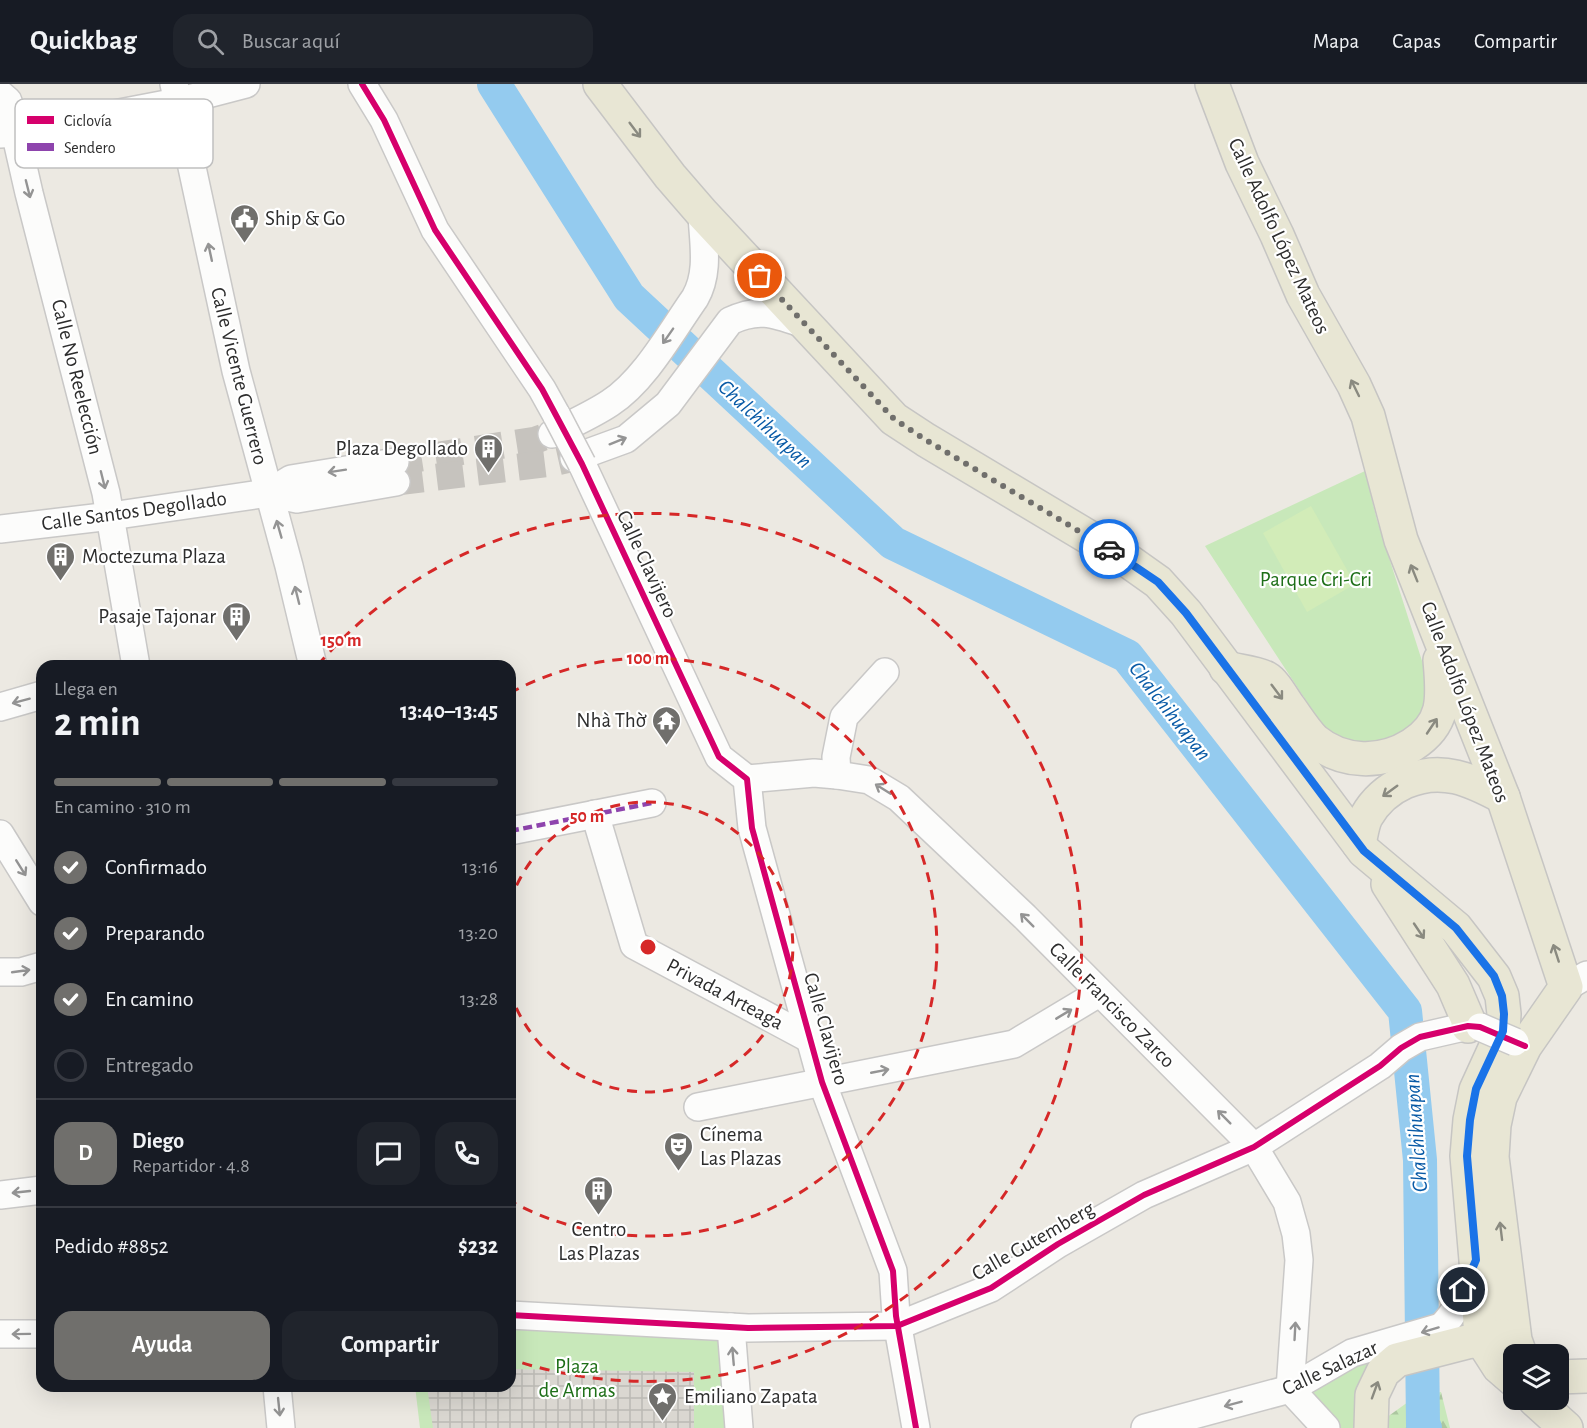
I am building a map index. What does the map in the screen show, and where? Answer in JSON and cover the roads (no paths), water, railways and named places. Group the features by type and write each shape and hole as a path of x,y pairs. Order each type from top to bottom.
{"main road":[{"path":"600,84 670,176 702,213 894,419 1127,560 1158,582 1186,613 1362,847 1453,985 1468,1020 1467,1027"},
{"name":"Calle Adolfo López Mateos","path":"1212,84 1242,163 1303,296 1354,385 1368,416 1401,540 1576,981 1520,1044 1500,1097 1494,1125 1492,1157 1517,1344"},
{"path":"1226,668 1267,679 1313,738 1329,751 1363,759 1384,758 1406,749 1424,737 1437,719 1443,699 1437,630"},
{"path":"1328,804 1329,751"},
{"path":"1362,847 1365,819 1380,799 1394,787 1417,777 1437,774 1457,777 1478,784 1503,797"},
{"path":"1362,847 1456,928 1494,976 1502,996 1503,1031 1476,1089 1470,1120 1467,1156 1476,1260 1474,1340 1503,1370"},
{"path":"1371,1428 1372,1395 1395,1350 1474,1340 1517,1344"},
{"path":"1569,1377 1587,1377"},
{"path":"1546,1410 1566,1428"}],"street":[{"path":"150,99 175,93 246,84"},
{"name":"Calle Clavijero","path":"362,84 384,120 435,230 542,389 555,425 578,461 719,757 747,779 752,828 822,1082 893,1271 897,1326 916,1428"},
{"name":"Calle No Reelección","path":"0,94 8,101 7,133 15,162"},
{"name":"Calle No Reelección","path":"17,168 111,516 135,660"},
{"name":"Calle Vicente Guerrero","path":"191,168 236,371 289,566 312,660"},
{"path":"555,425 610,403 628,389 642,373 702,286 705,264 702,213"},
{"path":"578,461 626,439 668,404 730,321 744,314 758,312 773,313 804,324"},
{"name":"Calle Santos Degollado","path":"0,529 111,516 268,493 291,479 395,472"},
{"path":"837,775 836,757 844,717 885,672"},
{"path":"0,706 36,697"},
{"name":"Calle Francisco Zarco","path":"747,779 814,773 837,775 869,780 899,798 1025,917 1254,1147 1287,1203 1296,1234 1299,1260 1290,1389"},
{"path":"516,830 652,803"},
{"name":"Privada Arteaga","path":"595,814 634,945 810,1039"},
{"path":"0,834 36,892"},
{"path":"0,972 21,972 36,968"},
{"path":"698,1107 1014,1044 1099,993"},
{"path":"1467,1027 1520,1044"},
{"name":"Calle Gutemberg","path":"516,1315 731,1327 897,1326 991,1288 1058,1244 1144,1196 1254,1147 1380,1066 1401,1048 1420,1037 1467,1027"},
{"path":"0,1194 36,1191"},
{"name":"Calle Salazar","path":"1145,1428 1290,1389 1352,1353 1395,1350 1441,1327 1457,1306 1476,1260"},
{"path":"731,1327 739,1428"},
{"path":"0,1335 36,1334"},
{"path":"1290,1389 1326,1428"},
{"path":"278,1392 281,1428"}],"waterway":[{"name":"Chalchihuapan","path":"494,84 629,297 893,543 1127,656 1405,1011 1420,1160 1423,1425 1425,1428"}],"tunnel":[{"path":"395,462 536,440 552,434"},
{"path":"396,482 552,463 574,458"}],"place":[{"name":"Ship & Go","path":"244,244"},
{"name":"Plaza Degollado","path":"489,474"},
{"name":"Moctezuma Plaza","path":"61,582"},
{"name":"Pasaje Tajonar","path":"237,642"},
{"name":"Nhà Thờ","path":"667,746"},
{"name":"Cínema Las Plazas","path":"679,1172"},
{"name":"Centro Las Plazas","path":"599,1216"},
{"name":"Emiliano Zapata","path":"663,1422"}],"park label":[{"name":"Parque Cri-Cri","path":"1316,579"},
{"name":"Plaza de Armas","path":"577,1378"}]}
